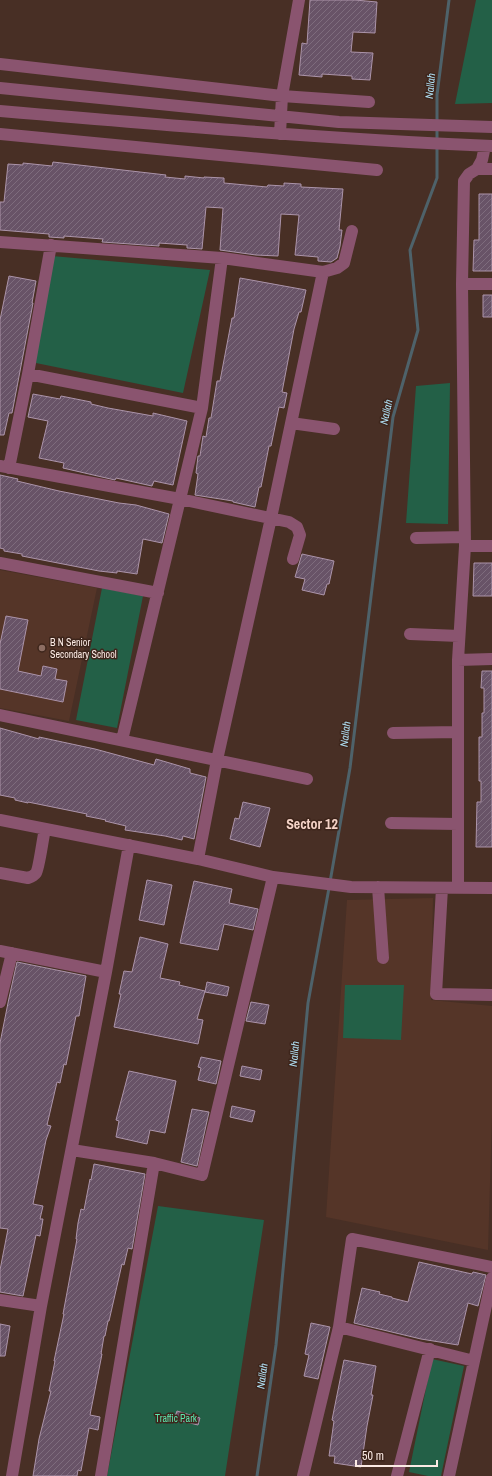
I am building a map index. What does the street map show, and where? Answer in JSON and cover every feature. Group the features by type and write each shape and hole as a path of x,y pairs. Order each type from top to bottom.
{"street":[{"path":"280,134 282,96 299,0"},
{"path":"0,64 282,96 369,102"},
{"path":"0,88 339,122 492,127"},
{"path":"0,111 280,134 488,146 477,169"},
{"path":"0,134 377,170"},
{"path":"458,887 458,660 465,541 462,284 464,181 469,174 477,169 492,168"},
{"path":"0,242 222,258 323,272 337,268 344,263 352,231"},
{"path":"51,245 28,374 5,467 180,499 289,522 297,527 300,535 293,559"},
{"path":"122,740 202,408 222,258"},
{"path":"198,859 216,760 271,518 323,272"},
{"path":"462,284 492,284"},
{"path":"28,374 202,408"},
{"path":"291,423 334,429"},
{"path":"416,538 465,541 492,546"},
{"path":"0,563 158,593"},
{"path":"410,634 459,636"},
{"path":"458,660 492,659"},
{"path":"0,715 307,779"},
{"path":"393,732 458,732"},
{"path":"0,820 198,859 273,877 351,888 492,888"},
{"path":"391,823 458,824"},
{"path":"0,873 28,878 36,873 39,867 40,851 45,829"},
{"path":"12,1476 41,1306 106,972 129,845"},
{"path":"72,1150 154,1163 202,1175 273,877"},
{"path":"378,887 383,958"},
{"path":"442,888 436,994 492,995"},
{"path":"0,951 106,972"},
{"path":"0,1002 12,954"},
{"path":"101,1476 154,1163"},
{"path":"304,1476 339,1327 352,1239 492,1267"},
{"path":"449,1476 492,1278"},
{"path":"0,1300 41,1306"},
{"path":"339,1327 474,1360"},
{"path":"397,1476 430,1349"}],"shaded area":[{"name":"B N Senior Secondary School","path":"0,570 97,588 69,721 0,708"},
{"path":"433,898 431,1000 492,1006 492,1115 488,1250 326,1217 347,900"}],"green space":[{"path":"476,0 492,0 492,103 455,104"},
{"path":"52,256 210,270 183,393 31,362"},
{"path":"450,383 448,524 406,523 416,386"},
{"path":"102,588 143,596 117,728 76,720"},
{"path":"345,985 404,985 401,1040 343,1038"},
{"name":"Traffic Park","path":"158,1206 264,1220 225,1476 107,1476"},
{"path":"432,1359 464,1366 441,1476 428,1476 409,1472"}],"building":[{"path":"310,0 355,0 377,2 375,33 353,32 351,52 373,53 370,80 352,79 352,76 322,74 322,77 299,75 302,43 307,44"},
{"path":"53,162 166,175 165,177 185,179 185,176 224,178 224,183 267,187 268,185 284,186 284,183 301,184 301,187 343,189 339,230 342,230 337,258 331,262 318,261 318,257 295,255 299,215 281,214 278,256 256,255 220,250 223,208 206,207 202,249 187,248 187,245 159,243 159,246 102,242 103,239 64,236 64,238 49,237 49,234 0,230 0,202 4,202 8,164 23,165 23,163 52,166"},
{"path":"479,194 492,194 492,271 473,271 474,240 479,240"},
{"path":"9,276 36,281 12,413 9,413 4,435 0,435 0,320"},
{"path":"240,278 306,290 301,312 299,312 294,329 282,392 287,393 284,408 279,407 271,446 269,446 261,487 259,487 255,507 233,501 195,495 198,474 196,473 198,456 200,456 203,436 206,437 209,418 211,418 217,381 220,381 232,318 234,318"},
{"path":"483,295 492,295 492,317 483,317"},
{"path":"33,394 60,399 61,396 91,402 91,404 108,408 153,416 153,413 187,421 173,485 154,481 152,486 116,478 115,480 63,468 64,463 39,458 48,421 28,417"},
{"path":"0,475 18,479 17,481 59,491 136,505 169,514 162,543 143,539 137,574 117,571 117,573 99,571 4,551 4,549 0,548"},
{"path":"302,554 334,561 329,584 327,584 324,595 302,590 305,579 295,577"},
{"path":"474,563 492,563 492,596 473,596"},
{"path":"6,616 28,620 18,671 41,676 43,666 57,669 55,679 67,681 63,702 0,689 0,644"},
{"path":"482,671 492,671 492,847 476,847 477,802 481,802 481,781 479,781 479,737 482,737 482,713 484,713 484,688 481,688"},
{"path":"0,728 39,739 39,737 95,749 154,765 156,759 190,769 190,773 206,777 194,839 183,836 182,840 125,830 126,826 86,816 87,814 28,803 15,800 15,798 0,795"},
{"path":"243,802 270,808 260,847 230,839 235,818 239,819"},
{"path":"147,880 172,885 164,925 139,920"},
{"path":"194,881 232,889 229,903 258,909 253,930 224,924 218,950 180,943"},
{"path":"140,937 168,944 160,978 180,982 179,985 205,991 197,1019 203,1020 198,1044 114,1027 124,971 132,972"},
{"path":"17,962 86,976 79,1016 76,1016 66,1065 64,1064 60,1083 57,1082 47,1125 51,1126 46,1140 33,1204 43,1206 40,1219 43,1219 40,1236 36,1235 23,1296 0,1292 0,1270 8,1229 0,1228 0,1043"},
{"path":"207,982 229,987 227,996 205,992"},
{"path":"251,1002 269,1005 265,1024 246,1021"},
{"path":"201,1057 221,1061 216,1084 198,1080 201,1068 198,1067"},
{"path":"242,1066 262,1070 260,1080 240,1076"},
{"path":"129,1071 176,1081 165,1133 150,1130 147,1144 116,1137 119,1121 116,1120"},
{"path":"232,1106 255,1111 252,1122 230,1117"},
{"path":"192,1109 209,1112 197,1166 181,1162"},
{"path":"94,1164 145,1174 132,1249 128,1248 124,1265 122,1264 109,1321 104,1336 90,1415 100,1417 98,1430 89,1428 81,1471 78,1470 77,1476 33,1476 39,1439 51,1391 49,1391 77,1239 78,1223 81,1209 84,1210"},
{"path":"419,1262 472,1274 473,1272 486,1275 478,1306 468,1303 458,1345 421,1339 354,1323 362,1288 380,1292 379,1294 408,1302"},
{"path":"311,1323 330,1327 318,1379 304,1376 309,1355 305,1354"},
{"path":"0,1324 10,1326 5,1356 0,1356"},
{"path":"344,1360 376,1366 371,1395 373,1395 361,1467 334,1463 335,1456 329,1456 334,1421 332,1420"},
{"path":"177,1411 200,1418 198,1425 174,1419"}],"waterway":[{"name":"Nallah","path":"437,121 437,95 449,0"},
{"name":"Nallah","path":"437,127 437,141"},
{"name":"Nallah","path":"330,882 350,768 393,417 418,330 410,250 437,178 437,147"},
{"name":"Nallah","path":"257,1476 276,1345 308,1003 329,888"}],"place":[{"name":"B N Senior Secondary School","path":"42,648"}],"district":[{"name":"Sector 12","path":"312,824"}]}
